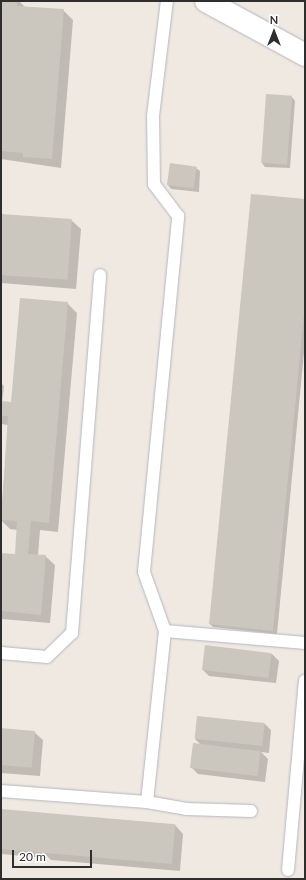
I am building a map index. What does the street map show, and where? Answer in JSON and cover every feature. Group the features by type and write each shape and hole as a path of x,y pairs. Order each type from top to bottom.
{"street":[{"path":"206,1 305,55"}],"lane":[{"path":"147,802 165,631 144,572 178,216 154,184 153,116 167,1"},
{"path":"1,653 47,656 72,633 100,275"},
{"path":"165,631 305,643"},
{"path":"288,870 305,681"},
{"path":"1,791 147,802 186,808 251,811"}],"building":[{"path":"1,1 17,1 17,6 64,9 52,159 23,157 23,153 1,151"},
{"path":"266,94 292,96 287,165 261,163"},
{"path":"170,163 197,167 194,189 167,185"},
{"path":"251,194 305,199 305,305 273,631 209,624"},
{"path":"1,214 72,219 68,280 1,275"},
{"path":"20,298 68,302 49,523 31,521 28,554 46,555 41,615 1,611 1,553 15,554 17,521 1,520 8,416 1,416 1,401 11,402"},
{"path":"205,645 272,653 268,678 202,670"},
{"path":"197,716 265,723 262,746 195,739"},
{"path":"1,728 35,731 32,768 1,765"},
{"path":"193,743 260,751 257,776 190,768"},
{"path":"1,809 175,824 172,864 1,849"}]}
